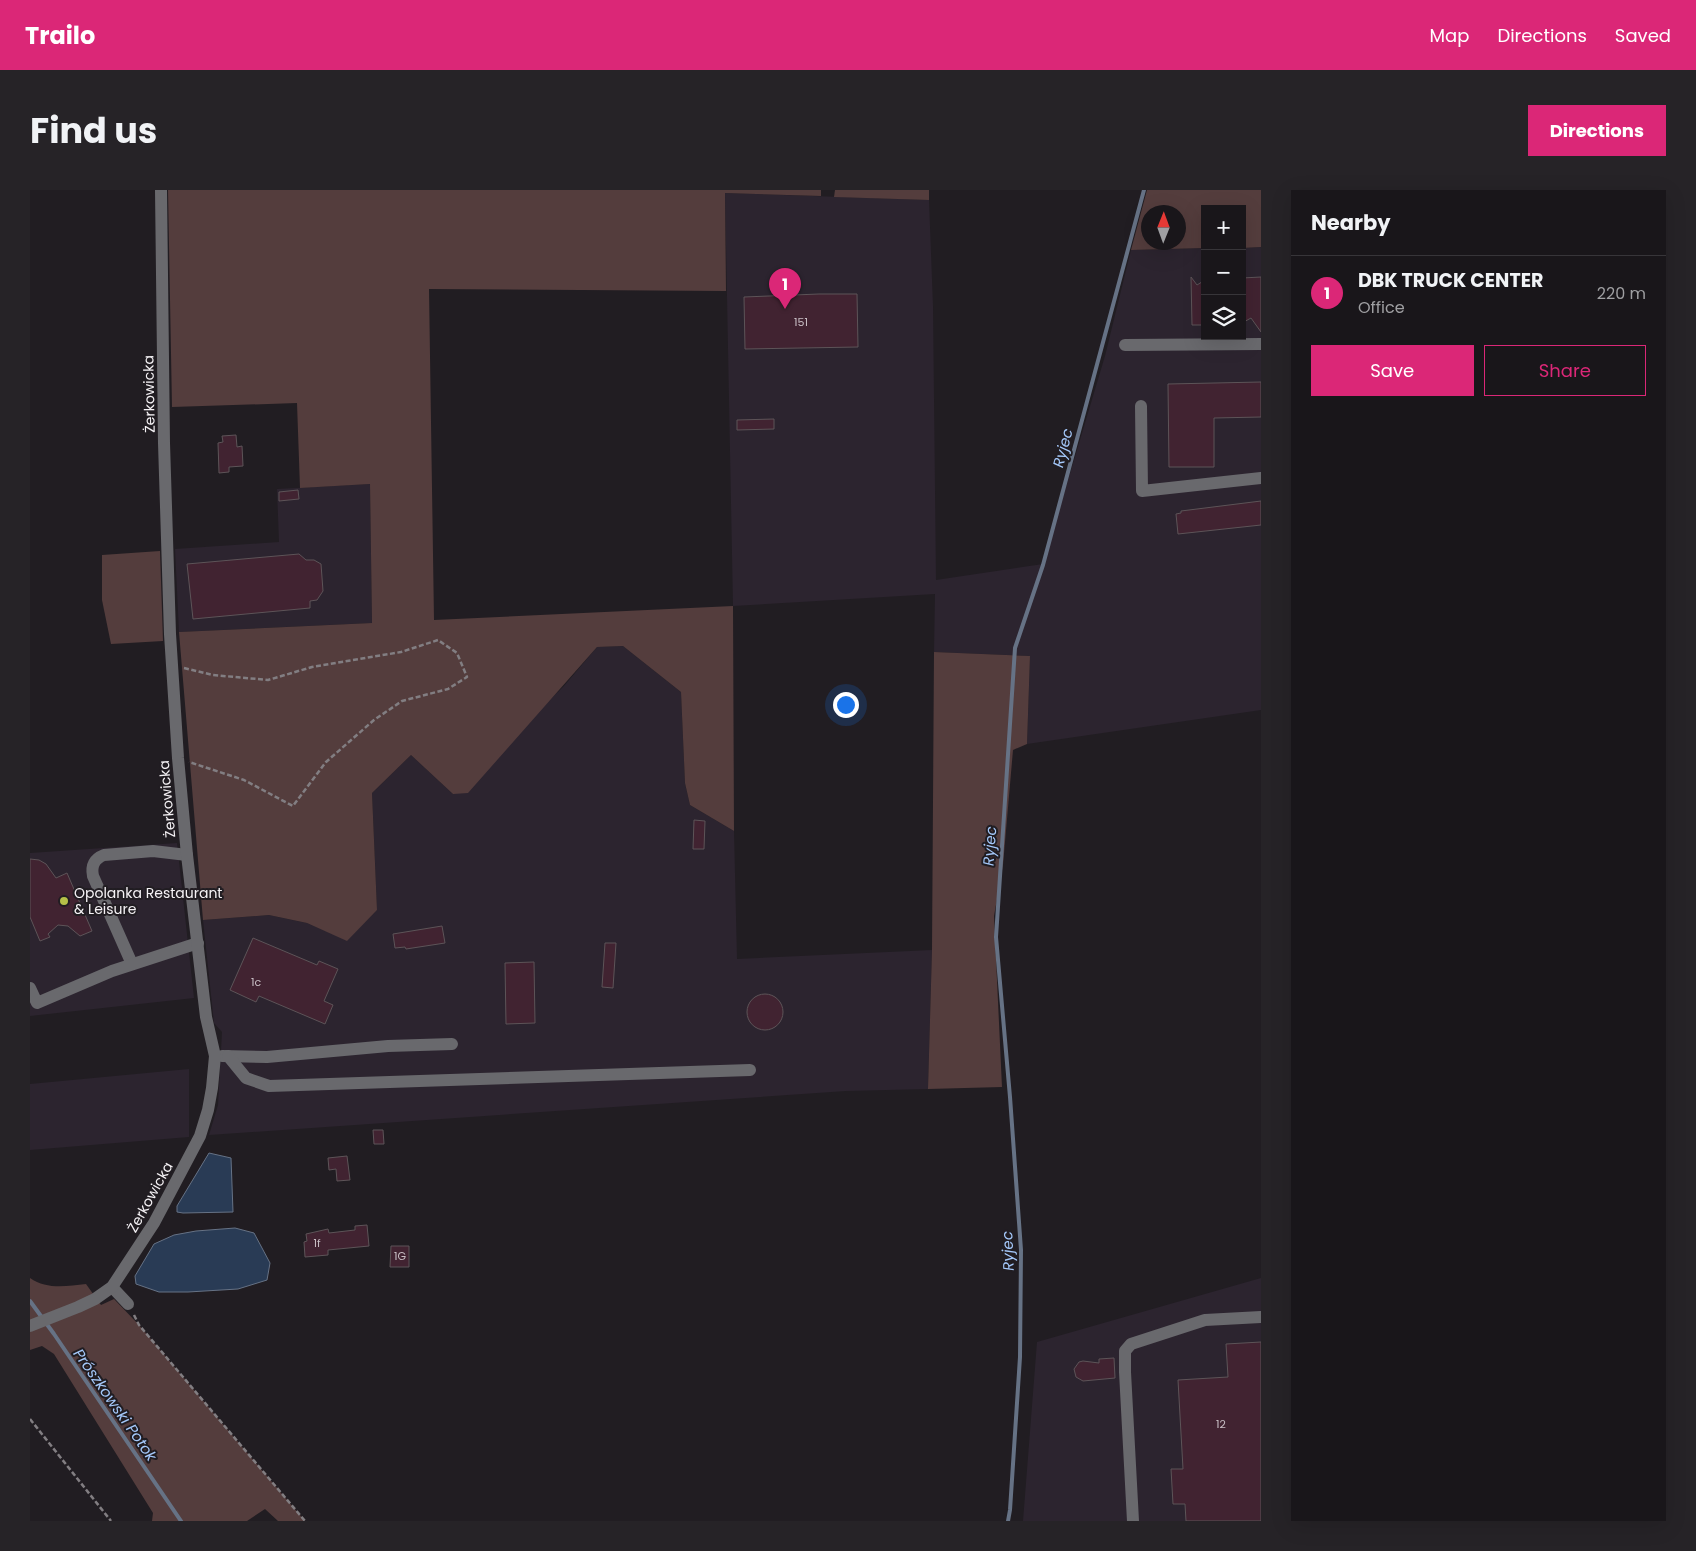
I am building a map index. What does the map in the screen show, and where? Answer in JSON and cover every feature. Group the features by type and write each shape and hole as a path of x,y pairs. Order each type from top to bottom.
{"street":[{"name":"Żerkowicka","path":"30,1326 95,1299 112,1287 154,1223 200,1136 221,1056 206,1017 178,758 172,665 164,443 161,190"},
{"path":"1125,345 1261,344"},
{"path":"1141,406 1142,491 1261,478"},
{"path":"132,964 93,876 92,870 95,860 104,855 154,851 187,855"},
{"path":"30,988 37,1003 132,964 198,943"},
{"path":"221,1056 267,1056 388,1046 452,1044"},
{"path":"221,1056 246,1078 269,1086 750,1070"},
{"path":"112,1287 128,1304"},
{"path":"1134,1521 1125,1351 1131,1344 1205,1320 1261,1317"}],"path":[{"path":"172,665 213,675 268,680 312,667 401,652 438,640 457,653 467,677 448,689 402,701 374,720 326,762 293,806 244,780 178,758"},
{"path":"128,1304 139,1325 305,1521"},
{"path":"30,1419 111,1521"}],"shaded area":[{"path":"168,190 821,190 821,196 725,193 726,291 429,289 434,620 733,606 734,831 690,805 685,783 681,692 623,646 597,647 468,793 453,794 411,755 372,793 377,910 347,941 307,923 269,915 203,920 179,632 372,623 370,484 300,488 297,403 172,407"},
{"path":"835,190 929,190 929,200 834,197"},
{"path":"1147,190 1261,190 1261,247 1246,248 1246,205 1201,205 1201,248 1186,249 1186,205 1143,205"},
{"path":"725,193 929,200 933,306 936,580 1043,564 1105,356 1131,250 1201,248 1201,340 1246,340 1246,248 1261,247 1261,710 1027,744 1030,656 934,652 935,594 733,606"},
{"path":"1141,212 1141,250 1131,250"},
{"path":"370,484 372,623 179,632 175,549 279,542 277,489"},
{"path":"160,551 163,641 111,644 102,600 102,555"},
{"path":"623,646 681,692 685,783 690,805 734,831 737,959 932,950 928,1089 846,1091 209,1135 218,1105 222,1032 214,1023 203,920 269,915 307,923 347,940 377,910 372,793 411,755 453,794 564,686 597,647"},
{"path":"934,652 1030,656 1027,744 1013,750 1003,865 994,916 1002,1087 928,1089 932,950"},
{"path":"177,843 194,998 30,1016 30,853"},
{"path":"189,1069 189,1137 30,1150 30,1084"},
{"path":"30,1278 50,1286 86,1284 101,1305 114,1299 139,1325 305,1521 278,1521 265,1509 247,1521 152,1521 153,1513 54,1354 42,1346 30,1350"},
{"path":"1261,1278 1261,1521 1023,1521 1037,1342"}],"water":[{"path":"209,1153 231,1158 233,1212 177,1212 177,1206"},
{"path":"235,1228 254,1233 270,1263 267,1280 238,1289 188,1292 159,1292 136,1284 135,1276 154,1244 174,1235"}],"building":[{"path":"1191,277 1197,285 1201,282 1201,325 1192,325"},
{"path":"1261,277 1261,332 1251,318 1246,321 1246,278"},
{"path":"857,294 858,347 745,349 744,297"},
{"path":"1261,382 1261,417 1214,418 1214,467 1169,467 1168,384"},
{"path":"774,419 774,429 737,430 737,420"},
{"path":"236,435 237,447 242,446 243,466 229,467 229,472 219,473 218,443 223,442 222,436"},
{"path":"298,490 299,499 279,501 279,492"},
{"path":"1261,501 1261,525 1178,534 1176,514 1181,513 1181,511"},
{"path":"299,554 306,560 314,560 321,564 323,591 317,600 310,601 310,608 193,619 187,564"},
{"path":"694,820 705,821 704,849 693,849"},
{"path":"30,859 39,860 46,864 56,878 67,873 92,931 80,936 68,926 58,925 48,934 50,937 40,941 30,917"},
{"path":"442,926 445,943 406,949 405,947 395,948 393,934"},
{"path":"253,938 317,965 319,961 338,969 324,1001 333,1005 325,1024 259,996 256,1002 230,990"},
{"path":"605,943 616,943 613,988 602,987"},
{"path":"534,962 535,1023 506,1024 505,963"},
{"path":"765,994 772,995 778,999 782,1005 782,1019 778,1025 772,1029 765,1030 758,1029 752,1025 748,1019 747,1012 748,1005 752,999 758,995"},
{"path":"373,1130 383,1130 384,1144 374,1144"},
{"path":"347,1156 350,1180 337,1181 336,1169 329,1170 328,1158"},
{"path":"367,1225 369,1246 328,1250 328,1255 305,1257 304,1242 307,1241 306,1234 328,1229 329,1233 355,1230 355,1226"},
{"path":"391,1246 409,1246 409,1267 390,1267"},
{"path":"1261,1342 1261,1521 1186,1521 1185,1504 1173,1504 1171,1469 1183,1469 1178,1380 1228,1377 1226,1344"},
{"path":"1114,1358 1115,1378 1083,1381 1076,1377 1074,1369 1079,1362 1099,1363 1099,1359"}],"waterway":[{"name":"Ryjec","path":"1008,1521 1020,1357 1021,1250 996,937 1015,648 1043,565 1144,190"},
{"name":"Prószkowski Potok","path":"30,1301 181,1521"}],"place":[{"name":"DBK TRUCK CENTER","path":"785,309"},
{"name":"Opolanka Restaurant & Leisure","path":"64,901"}]}
